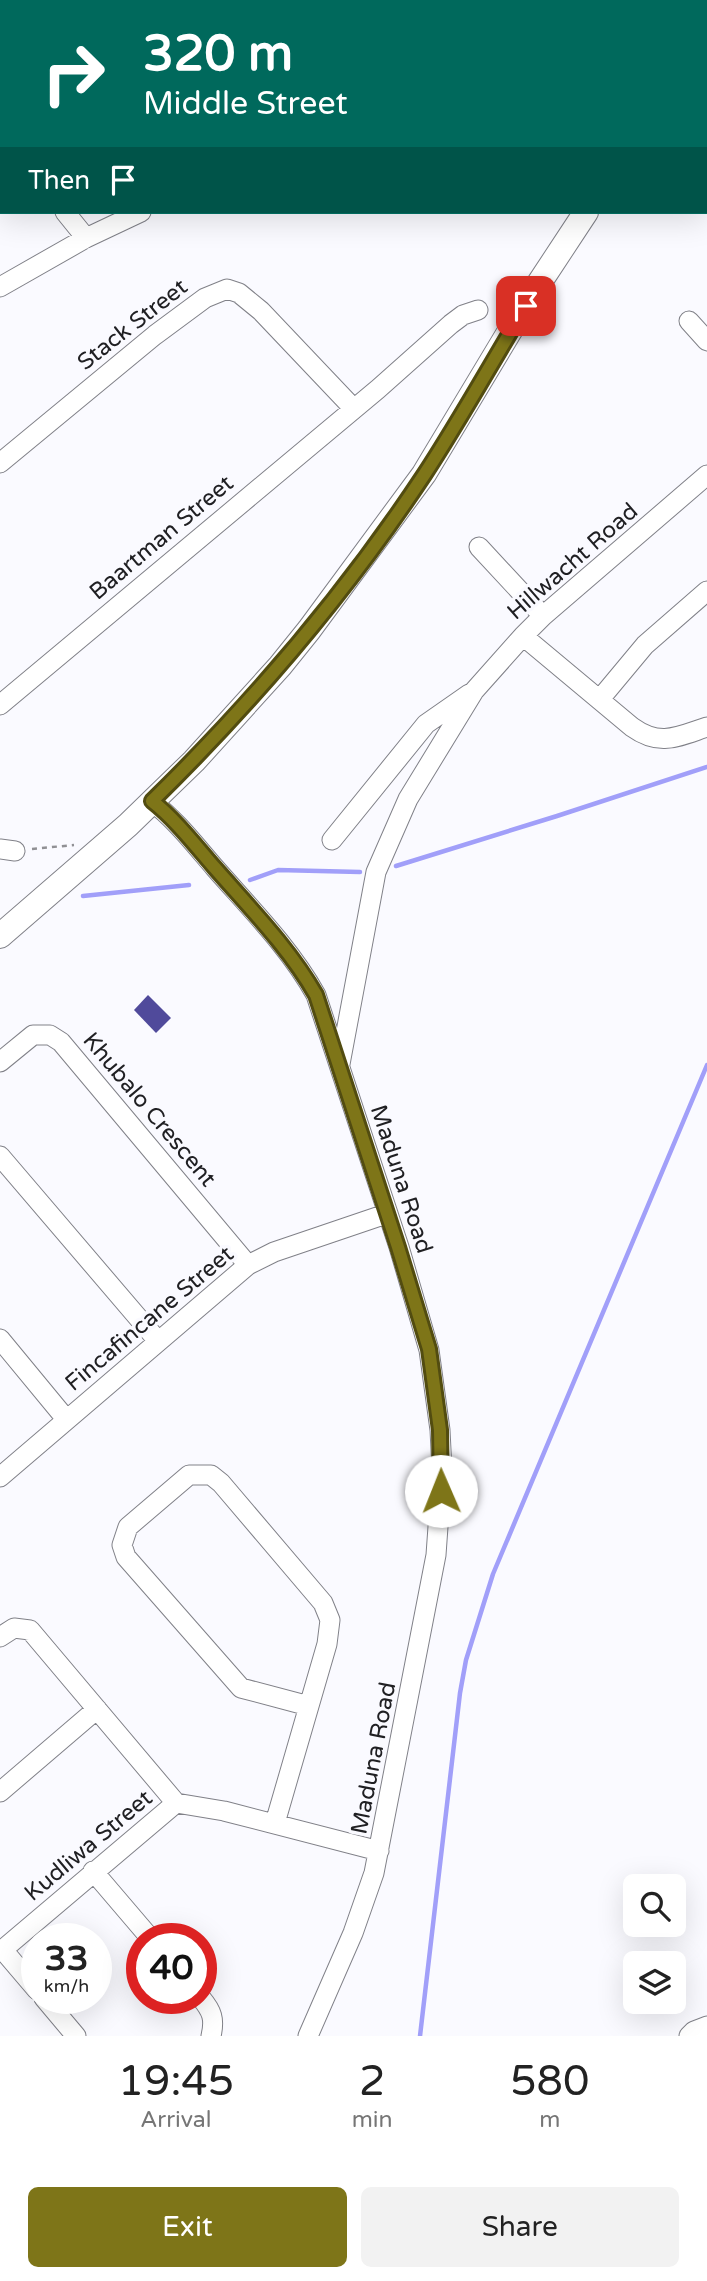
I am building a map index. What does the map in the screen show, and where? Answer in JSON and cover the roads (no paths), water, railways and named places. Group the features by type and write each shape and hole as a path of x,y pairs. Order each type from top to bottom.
{"main road":[{"path":"0,936 102,848 194,761 280,666 380,537 424,474 532,294 585,214"}],"street":[{"path":"67,214 86,238"},
{"path":"0,287 86,238 137,214"},
{"name":"Stack Street","path":"0,463 155,335 205,298 227,289 239,293 261,311 354,408"},
{"name":"Baartman Street","path":"0,705 451,324 463,315 478,310"},
{"path":"689,321 707,341"},
{"name":"Hillwacht Road","path":"340,1065 376,872 408,799 474,691 543,617 707,475"},
{"path":"479,547 543,617"},
{"path":"600,699 645,645 707,591"},
{"path":"523,636 632,727 652,738 670,739 707,727"},
{"name":"Hillwacht Road","path":"332,840 426,724 474,691"},
{"name":"Maduna Road","path":"152,801 165,811 304,973 316,995 429,1349 440,1430 442,1470 436,1555 379,1851 354,1933 308,2036"},
{"name":"Khubalo Crescent","path":"0,1062 33,1035 50,1035 61,1042 248,1265"},
{"path":"0,1156 158,1341"},
{"name":"Fincafincane Street","path":"0,1476 248,1265 274,1252 386,1214"},
{"path":"0,1339 66,1419"},
{"path":"275,1823 309,1706 329,1636 330,1620 323,1603 221,1483 211,1475 189,1475 128,1527 122,1545 125,1557 241,1688 309,1706"},
{"path":"0,1637 17,1627 30,1630 176,1803"},
{"path":"0,1792 97,1709"},
{"name":"Kudliwa Street","path":"1,1951 176,1803 203,1806 275,1823 379,1851"},
{"path":"93,1871 137,1923"},
{"path":"1,1951 21,1973"},
{"path":"57,2014 76,2036"},
{"path":"211,2036 212,2014"}],"waterway":[{"path":"396,866 707,767"},
{"path":"250,880 278,870 360,872"},
{"path":"83,896 189,885"},
{"path":"420,2036 466,1660 493,1574 707,1065"}]}
